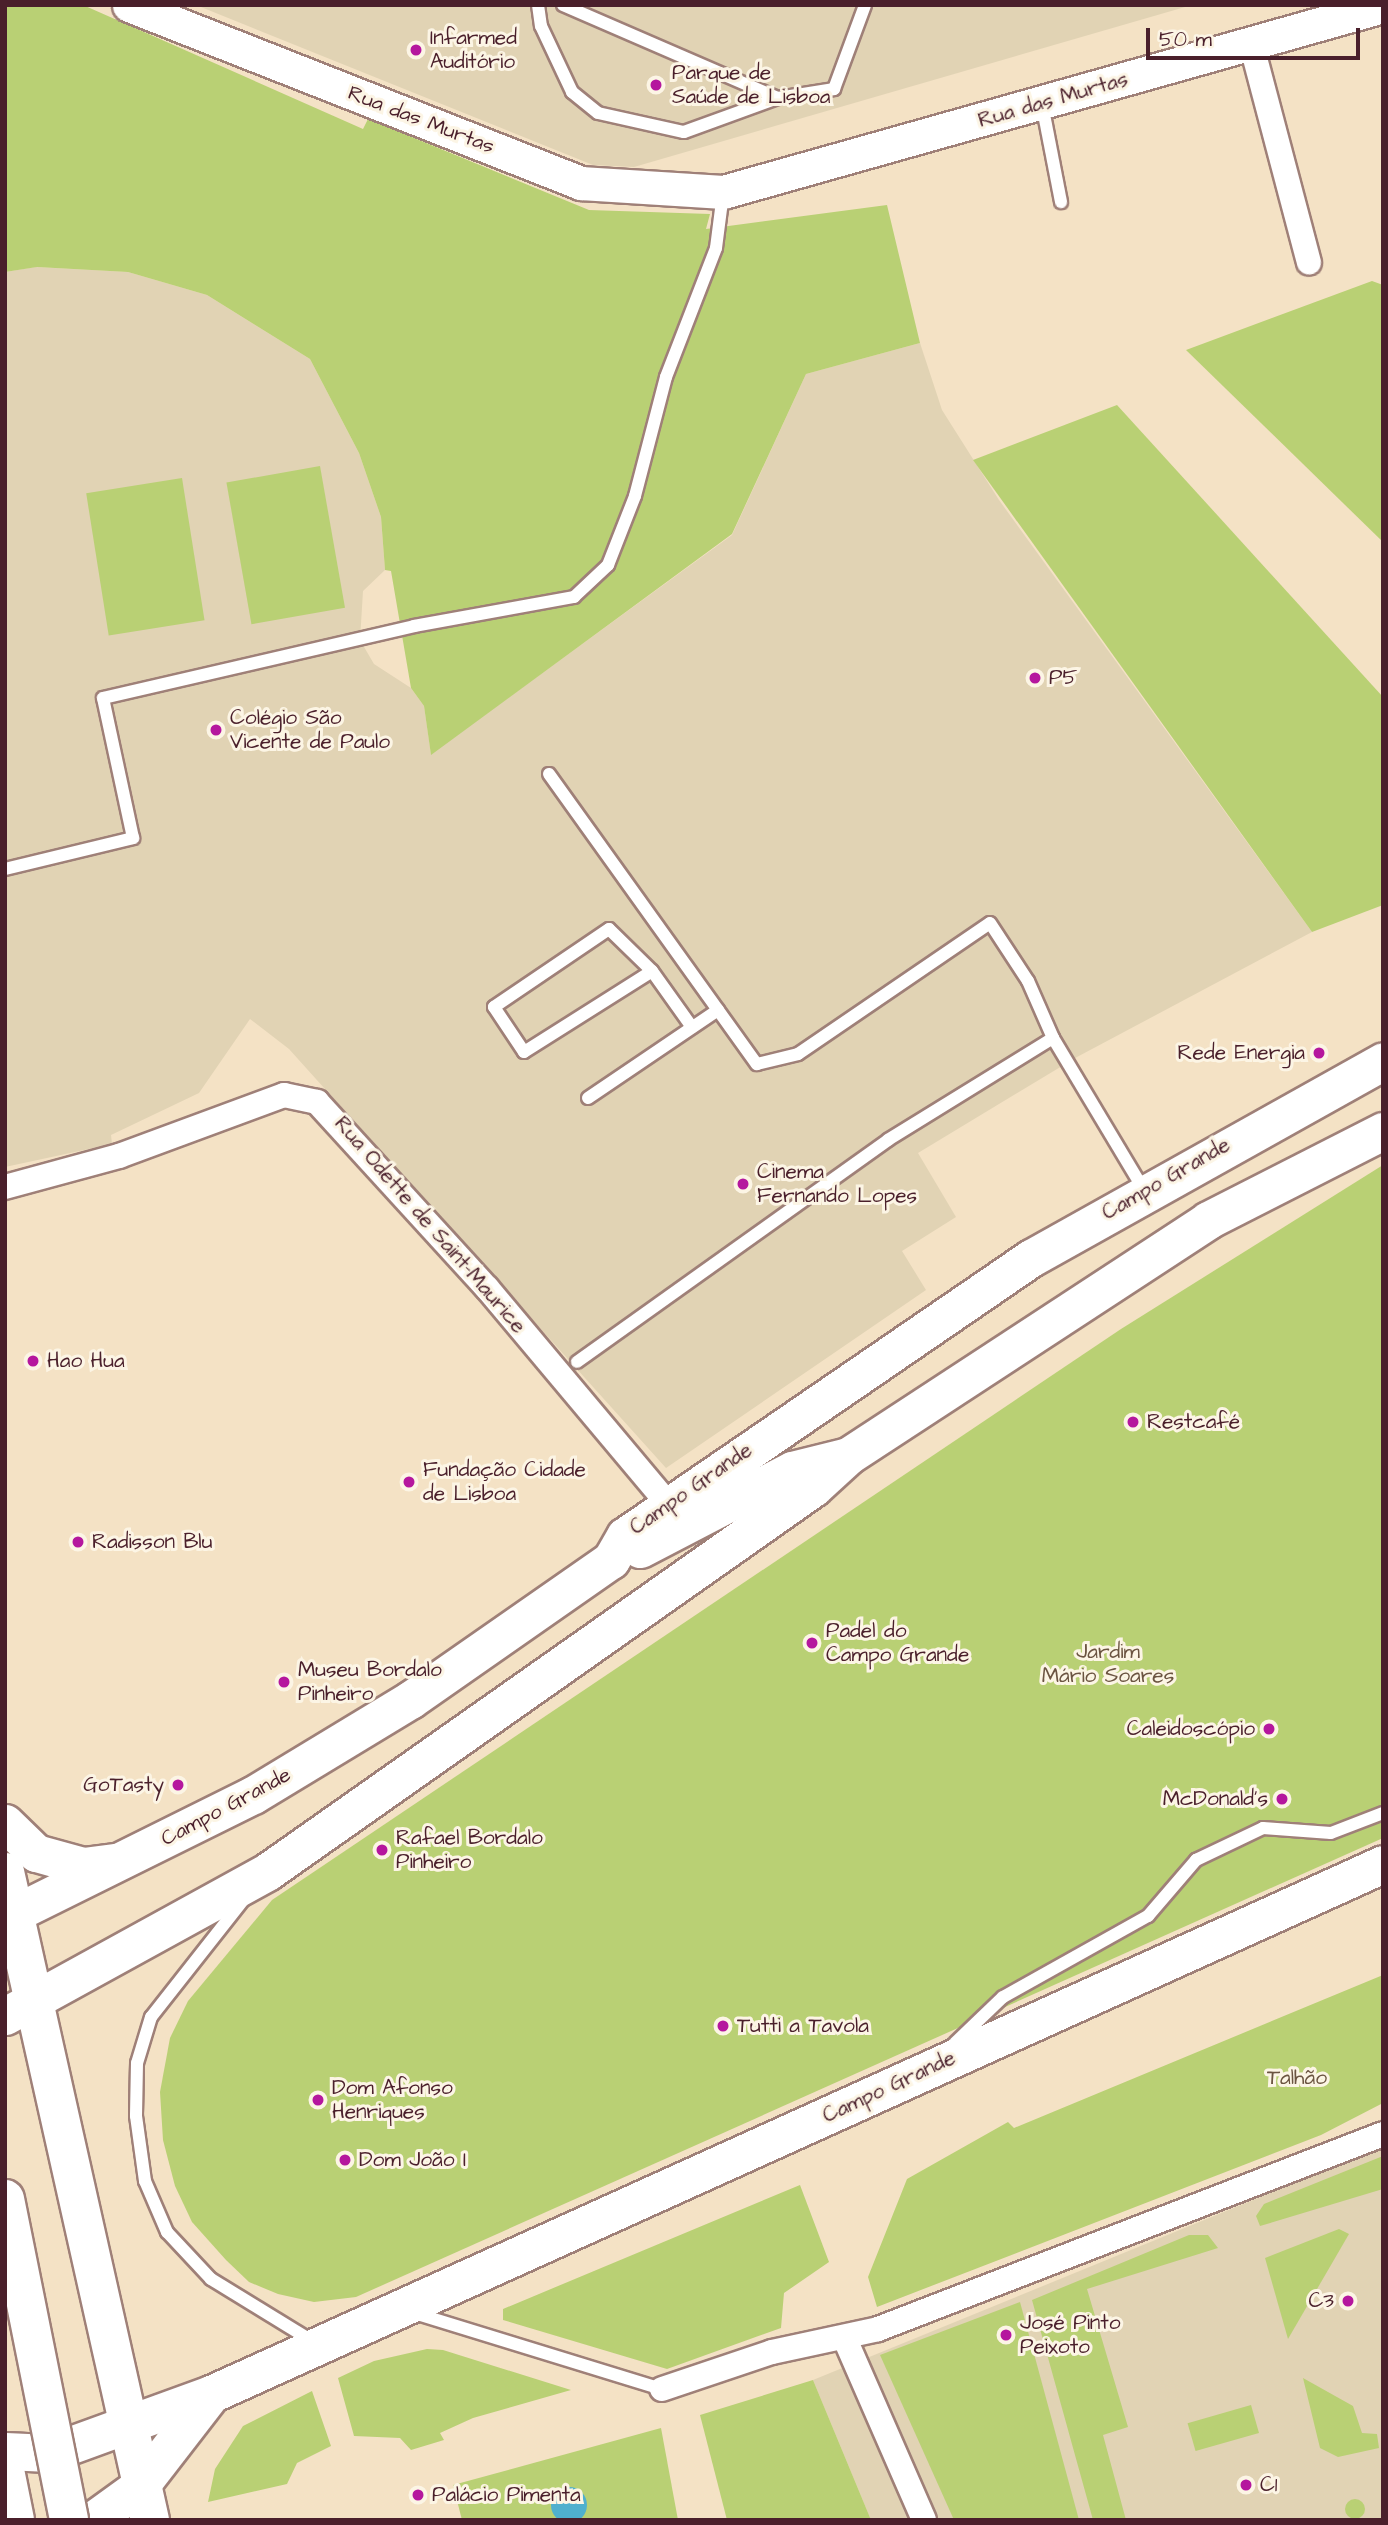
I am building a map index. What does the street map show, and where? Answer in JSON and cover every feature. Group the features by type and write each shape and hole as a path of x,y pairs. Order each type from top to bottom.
{"highway":[{"path":"5,1872 21,2007 145,2503"},
{"path":"5,2199 69,2520"},
{"path":"5,2470 15,2520"}],"main road":[{"name":"Campo Grande","path":"11,1916 253,1795 410,1700 611,1560 625,1536 822,1396 1144,1190 1383,1061"},
{"path":"21,2007 267,1872 813,1488 848,1456 1208,1220 1374,1132"},
{"path":"611,1560 792,1470 848,1456"},
{"path":"5,1823 36,1853 83,1866 124,1861"},
{"name":"Campo Grande","path":"5,2451 49,2453 211,2393 394,2306 1383,1864"},
{"path":"93,2520 145,2503 211,2393"}],"street":[{"name":"Rua das Murtas","path":"129,5 581,183 723,192 1383,6"},
{"path":"1251,43 1310,262"},
{"name":"Rua Odette de Saint-Maurice","path":"5,1187 120,1156 284,1095 317,1102 487,1288 669,1504"},
{"path":"662,2389 772,2352 845,2339 1383,2134"},
{"path":"845,2339 924,2520"}],"lane":[{"path":"538,5 541,26 572,92 598,113 662,132 684,132 778,98 834,89 865,5"},
{"path":"563,5 778,98"},
{"path":"1042,104 1061,202"},
{"path":"5,869 133,838 103,698 414,626 505,614 574,597 608,565 635,496 666,377 716,248 723,192"},
{"path":"549,774 757,1064 798,1054 990,923 1028,981 1053,1038 1144,1190"},
{"path":"652,971 524,1052 494,1007 609,929 652,971 692,1027"},
{"path":"589,1097 718,1010"},
{"path":"577,1362 888,1140 1053,1038"},
{"path":"929,2067 1003,1997 1148,1916 1196,1860 1263,1828 1331,1833 1383,1813"},
{"path":"267,1872 151,2017 137,2063 136,2116 145,2181 167,2232 211,2279 316,2343"},
{"path":"394,2306 662,2389"}],"shaded area":[{"name":"Parque de Saúde de Lisboa","path":"196,5 1192,5 634,167 593,165"},
{"path":"36,267 128,272 207,295 310,359 359,453 381,517 385,570 363,591 360,640 374,664 411,688 424,706 431,754 732,535 806,374 920,343 942,410 999,500 1312,932 1077,1057 918,1153 956,1217 902,1251 926,1290 666,1468 289,1049 250,1019 199,1093 111,1135 112,1144 5,1167 5,272"},
{"path":"1383,2147 1383,2520 871,2520 813,2380"}],"green space":[{"path":"5,5 83,5 363,129 368,119 589,210 710,214 706,229 887,205 920,343 806,374 732,534 431,755 424,706 411,688 391,571 385,570 381,517 359,453 310,359 207,295 128,272 37,267 5,272"},
{"path":"1372,281 1383,285 1383,542 1186,350"},
{"path":"1117,405 1383,697 1383,905 1312,932 973,460"},
{"path":"320,466 345,608 251,624 226,482"},
{"path":"182,478 205,620 109,635 86,493"},
{"name":"Jardim Mário Soares","path":"1383,1165 1383,1838 356,2297 314,2302 278,2294 249,2282 226,2260 192,2222 175,2186 163,2140 160,2092 170,2038 188,2001 272,1900 1121,1329"},
{"name":"Talhão","path":"1383,1975 1383,2103 1321,2135 877,2307 868,2277 907,2179 1008,2122 1014,2128"},
{"path":"1383,2156 1383,2189 1260,2226 1256,2216 1264,2204"},
{"path":"800,2185 829,2262 784,2293 781,2328 667,2369 503,2320 503,2309"},
{"path":"1339,2229 1349,2234 1288,2339 1265,2258"},
{"path":"1189,2235 1208,2235 1218,2248 1087,2289 1128,2427 1103,2435 1126,2520 1093,2520 1032,2300"},
{"path":"1020,2302 1079,2520 954,2520 880,2355"},
{"path":"427,2349 443,2350 571,2390 473,2418 440,2433 444,2440 411,2450 400,2438 354,2436 338,2378 374,2361"},
{"path":"1303,2378 1353,2406 1362,2433 1377,2434 1379,2448 1338,2457 1320,2448"},
{"path":"813,2380 871,2520 727,2520 700,2415"},
{"path":"312,2391 331,2446 297,2463 287,2484 208,2502 215,2469 243,2426"},
{"path":"1251,2405 1259,2433 1196,2451 1188,2423"},
{"path":"661,2428 678,2520 462,2520 453,2485"},
{"path":"1355,2499 1362,2502 1365,2509 1362,2516 1355,2519 1348,2516 1345,2509 1348,2502"}],"water":[{"path":"569,2487 581,2493 587,2505 581,2517 569,2523 557,2517 551,2505 557,2493"}],"place":[{"name":"Infarmed Auditório","path":"416,50"},
{"name":"Parque de Saúde de Lisboa","path":"656,85"},
{"name":"P5","path":"1035,678"},
{"name":"Colégio São Vicente de Paulo","path":"216,730"},
{"name":"Rede Energia","path":"1319,1053"},
{"name":"Cinema Fernando Lopes","path":"743,1184"},
{"name":"Hao Hua","path":"33,1361"},
{"name":"Restcafé","path":"1133,1422"},
{"name":"Fundação Cidade de Lisboa","path":"409,1482"},
{"name":"Radisson Blu","path":"78,1542"},
{"name":"Padel do Campo Grande","path":"812,1643"},
{"name":"Museu Bordalo Pinheiro","path":"284,1682"},
{"name":"Caleidoscópio","path":"1269,1729"},
{"name":"GoTasty","path":"178,1785"},
{"name":"McDonald's","path":"1282,1799"},
{"name":"Rafael Bordalo Pinheiro","path":"382,1850"},
{"name":"Tutti a Tavola","path":"723,2026"},
{"name":"Dom Afonso Henriques","path":"318,2100"},
{"name":"Dom João I","path":"345,2160"},
{"name":"C3","path":"1348,2301"},
{"name":"José Pinto Peixoto","path":"1006,2335"},
{"name":"C1","path":"1246,2485"},
{"name":"Palácio Pimenta","path":"418,2495"}]}
